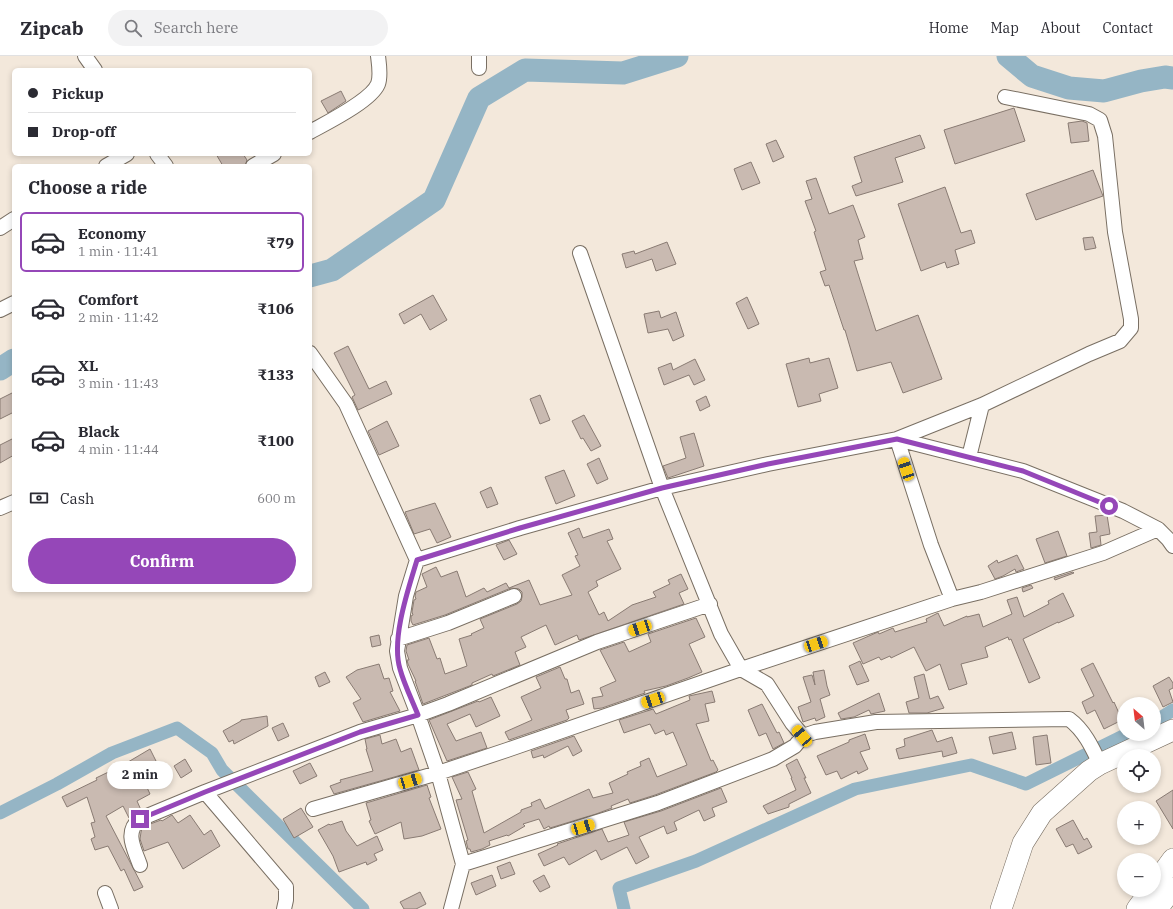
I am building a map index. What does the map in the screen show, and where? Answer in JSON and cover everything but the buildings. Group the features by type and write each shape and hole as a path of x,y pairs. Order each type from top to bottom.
{"highway":[{"path":"1001,909 1023,843 1042,812 1099,761 1173,730"},
{"path":"1161,875 1173,859"},
{"path":"1157,909 1173,888"},
{"path":"1137,909 1146,897"}],"street":[{"path":"85,56 94,68"},
{"path":"312,131 358,104 373,91 378,84 378,56"},
{"path":"417,560 520,528 662,488 768,464 897,439 982,405 1089,354 1120,341 1131,328 1131,319 1115,232 1106,136 1100,120 1089,114 1005,97"},
{"path":"110,164 124,156"},
{"path":"256,164 270,156"},
{"path":"0,228 12,221"},
{"path":"580,253 662,488 721,634 740,669 767,684 802,736"},
{"path":"0,310 12,304"},
{"path":"312,358 346,404 417,560 406,596 397,651 400,668 438,772 463,864 451,909"},
{"path":"969,457 982,405"},
{"path":"897,439 1023,471 1123,511 1158,529 1173,546"},
{"path":"897,439 931,545 952,599"},
{"path":"0,508 12,503"},
{"path":"313,810 507,750 740,669 952,599 981,592 1103,553 1158,529"},
{"path":"398,639 448,624 514,596"},
{"path":"140,865 131,838 131,831 134,824 140,819 225,784 360,732 418,715 448,704 598,642 710,604"},
{"path":"463,864 658,803 773,759 796,746 802,736 815,732 876,722 1068,719 1076,724 1084,733 1099,761"},
{"path":"205,792 286,887 284,909"},
{"path":"105,893 111,909"}],"waterway":[{"path":"312,275 332,270 434,200 479,98 525,70 623,73 677,56"},
{"path":"1008,56 1032,76 1069,88 1104,91 1141,81 1165,77 1173,78"},
{"path":"0,369 12,361"},
{"path":"1161,718 1173,710"},
{"path":"0,813 57,784 112,753 177,728 212,753 222,770 363,909"},
{"path":"624,909 619,888 696,861 855,789 971,765 1026,784 1117,739"}],"route":[{"path":"140,819 205,792 360,732 418,715 400,668 397,651 406,596 417,560 520,528 662,488 768,464 897,439 1023,471 1109,506"}]}
